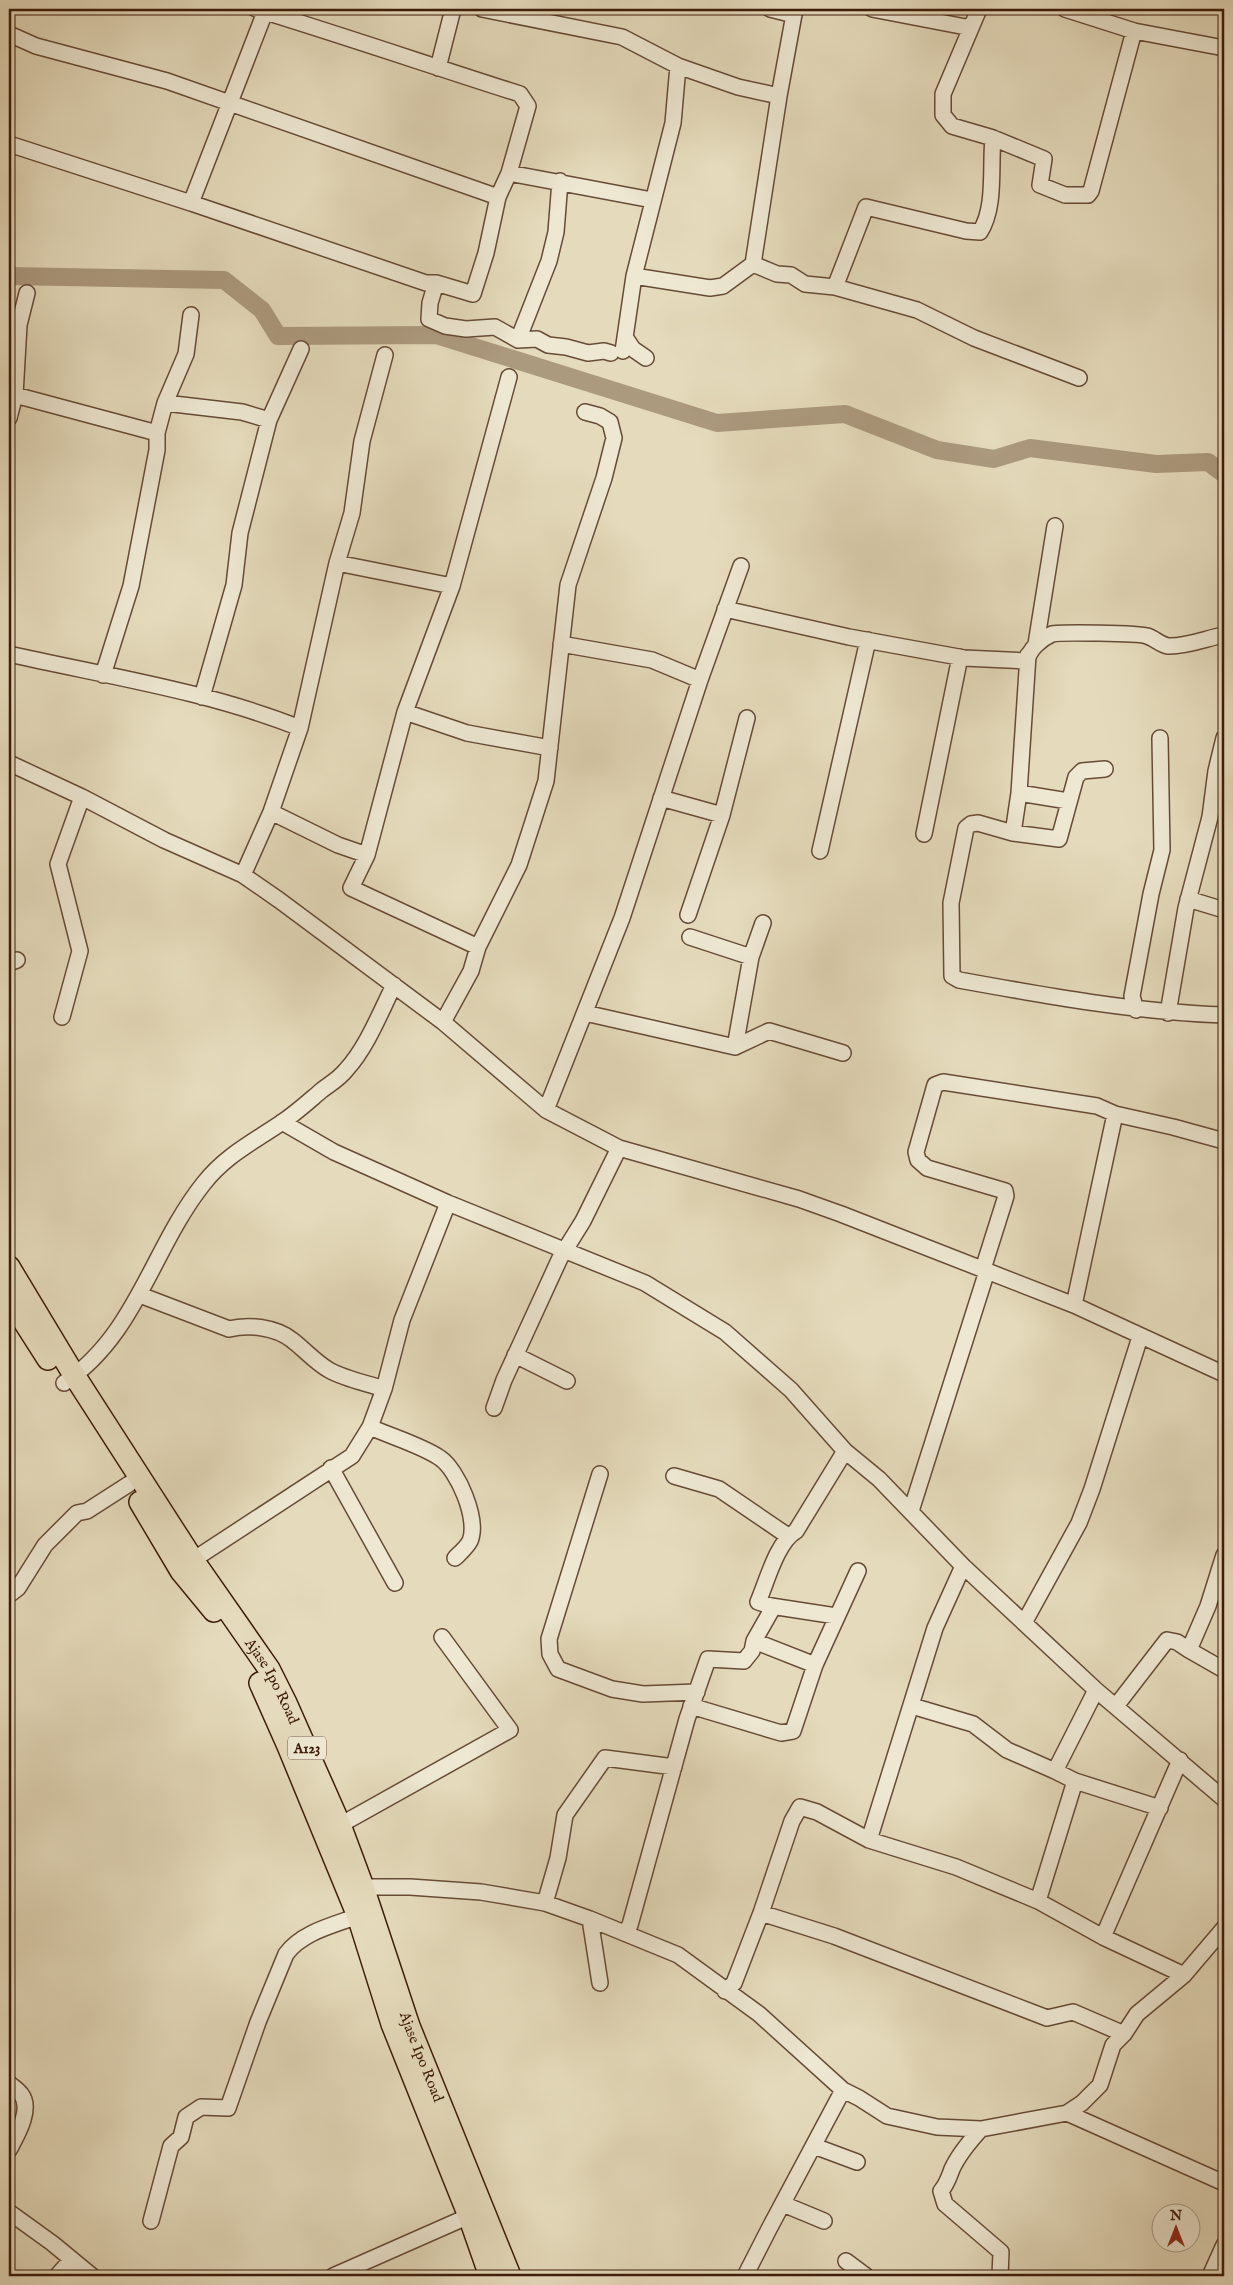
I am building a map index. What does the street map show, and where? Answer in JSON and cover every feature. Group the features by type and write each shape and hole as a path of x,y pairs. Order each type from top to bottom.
{"highway":[{"name":"Ajase Ipo Road","path":"9,1267 69,1379 181,1572 229,1629 253,1669 356,1890 510,2276"},
{"name":"Ajase Ipo Road","path":"9,1298 69,1379 268,1669 303,1740 340,1825 356,1890 358,1916 392,2024 490,2276"}],"street":[{"path":"438,68 453,9"},
{"path":"482,9 622,37 678,66 738,87 779,96"},
{"path":"634,276 710,288 723,286 753,264 794,12 770,9"},
{"path":"872,9 971,28"},
{"path":"980,9 944,94 943,115 952,126 993,138 1044,159 1040,185 1065,195 1088,196 1091,191 1134,31"},
{"path":"1065,9 1134,31 1224,48"},
{"path":"9,144 426,283 436,283 473,294 486,254 498,197 509,173 528,106 520,94 263,10 190,203"},
{"path":"9,34 36,46 167,81 498,197"},
{"path":"620,347 634,276 673,123 678,66"},
{"path":"835,287 866,208 966,231 980,232 986,223 992,193 990,173 993,138"},
{"path":"509,173 560,181 652,200"},
{"path":"518,340 549,261 556,232 560,181"},
{"path":"753,264 777,274 791,275 806,284 835,287 916,310 974,338 1079,378"},
{"path":"436,283 430,302 429,319 445,326 466,329 495,327 518,340 537,340 548,345 566,347 588,353 620,347 633,349 646,358"},
{"path":"9,418 15,395 19,325 27,293"},
{"path":"103,675 131,586 157,450 157,433 165,404 186,354 191,315"},
{"path":"202,697 234,585 240,533 269,420 301,349"},
{"path":"243,876 271,812 300,728 337,563 352,513 362,441 385,355"},
{"path":"478,947 351,888 367,855 405,712 452,586 508,377"},
{"path":"15,395 157,433"},
{"path":"165,404 242,412 269,420"},
{"path":"443,1022 471,971 478,947 519,865 546,780 568,585 600,496 614,438 610,422 600,416 586,412"},
{"path":"1013,833 1020,793 1032,650 1055,526"},
{"path":"337,563 452,586"},
{"path":"546,1110 622,918 700,680 741,566"},
{"path":"725,609 868,640 960,657 1027,661 1032,650 1053,634 1130,633 1148,636 1166,646 1224,634"},
{"path":"820,851 868,640"},
{"path":"561,644 652,660 700,680"},
{"path":"9,654 202,697 270,716 300,728"},
{"path":"924,834 960,657"},
{"path":"405,712 467,733 550,748"},
{"path":"688,916 722,815 747,718"},
{"path":"1136,1010 1132,996 1147,911 1162,850 1160,738"},
{"path":"1168,1013 1188,899 1210,816 1216,771 1224,738"},
{"path":"9,763 82,797 164,840 243,876 443,1022 546,1110 619,1148 799,1199 1074,1305 1224,1374"},
{"path":"1105,769 1082,771 1076,777 1068,801 1062,836 1059,839 1013,833 978,823 971,824 966,828 951,903 952,976 959,980 1136,1010 1224,1015"},
{"path":"1020,793 1068,801"},
{"path":"62,1017 80,951 58,864 82,797"},
{"path":"661,798 722,815"},
{"path":"271,812 338,845 367,855"},
{"path":"1188,899 1224,910"},
{"path":"735,1047 751,957 763,923"},
{"path":"690,937 751,957"},
{"path":"69,1379 115,1335 140,1296 168,1237 212,1174 228,1157 282,1122 346,1071 379,1015 394,985"},
{"path":"586,1013 735,1047 769,1031 843,1053"},
{"path":"911,1511 1006,1196 1005,1191 927,1168 918,1160 916,1152 935,1085 943,1082 1097,1106 1110,1110 1115,1114 1224,1141"},
{"path":"1074,1305 1115,1114"},
{"path":"282,1122 334,1152 448,1202 645,1283 725,1332 791,1390 845,1451 879,1479 963,1566 1096,1690 1224,1799"},
{"path":"494,1408 515,1355 560,1258 583,1222 619,1148"},
{"path":"193,1560 352,1456 370,1428 384,1389 402,1320 448,1202"},
{"path":"140,1296 229,1330 247,1327 280,1333 290,1338 328,1370 384,1389"},
{"path":"1024,1622 1079,1523 1092,1489 1140,1337"},
{"path":"515,1355 567,1380"},
{"path":"370,1428 440,1457 450,1466 464,1492 473,1525 470,1541 455,1558"},
{"path":"836,1616 771,1606 758,1602 781,1546 788,1536 796,1532 845,1451"},
{"path":"332,1468 395,1583"},
{"path":"600,1474 548,1639 550,1654 558,1668 612,1689 643,1694 697,1692"},
{"path":"674,1476 720,1488 788,1536"},
{"path":"9,1594 18,1588 45,1545 77,1513 87,1511 129,1484"},
{"path":"1189,1650 1208,1606 1224,1555"},
{"path":"869,1840 935,1628 963,1566"},
{"path":"691,1706 781,1733 793,1731 815,1665 858,1571"},
{"path":"625,1933 630,1925 691,1706 708,1659 744,1661 752,1651 754,1642 771,1612 771,1606"},
{"path":"340,1825 510,1730 442,1637"},
{"path":"1116,1706 1166,1640 1177,1642 1224,1670"},
{"path":"754,1642 815,1665"},
{"path":"1055,1771 1096,1690"},
{"path":"912,1706 972,1724 1007,1750 1075,1781 1160,1808"},
{"path":"545,1903 558,1858 565,1815 605,1758 674,1767"},
{"path":"1103,1937 1180,1760"},
{"path":"1038,1901 1075,1781"},
{"path":"725,1991 734,1983 761,1913 792,1821 800,1807 817,1812 869,1840 956,1867 1038,1901 1103,1937 1184,1975"},
{"path":"356,1890 482,1892 545,1903 590,1919 678,1955 759,2014 843,2090 887,2116 937,2127 981,2130 1067,2113 1082,2103 1100,2085 1113,2045 1124,2034 1137,2014 1184,1975 1224,1928"},
{"path":"761,1913 834,1936 1047,2018 1073,2012 1124,2034"},
{"path":"151,2220 172,2146 181,2137 186,2116 202,2107 228,2108 258,2022 286,1954 291,1947 311,1934 358,1916"},
{"path":"590,1919 600,1983"},
{"path":"9,2083 21,2094 25,2101 25,2109 18,2133 9,2150"},
{"path":"746,2276 843,2090"},
{"path":"1067,2113 1224,2183"},
{"path":"981,2130 969,2141 952,2170 948,2182 941,2191 945,2204 1001,2252 1000,2276"},
{"path":"814,2146 857,2162"},
{"path":"783,2204 824,2221"},
{"path":"9,2212 92,2276"},
{"path":"333,2276 468,2216"},
{"path":"1210,2276 1224,2245"},
{"path":"57,2276 72,2260"},
{"path":"846,2261 866,2276"}],"waterway":[{"path":"9,276 224,280 262,310 278,336 436,335 717,423 845,414 937,450 994,459 1030,448 1156,464 1208,462 1224,474"}]}
